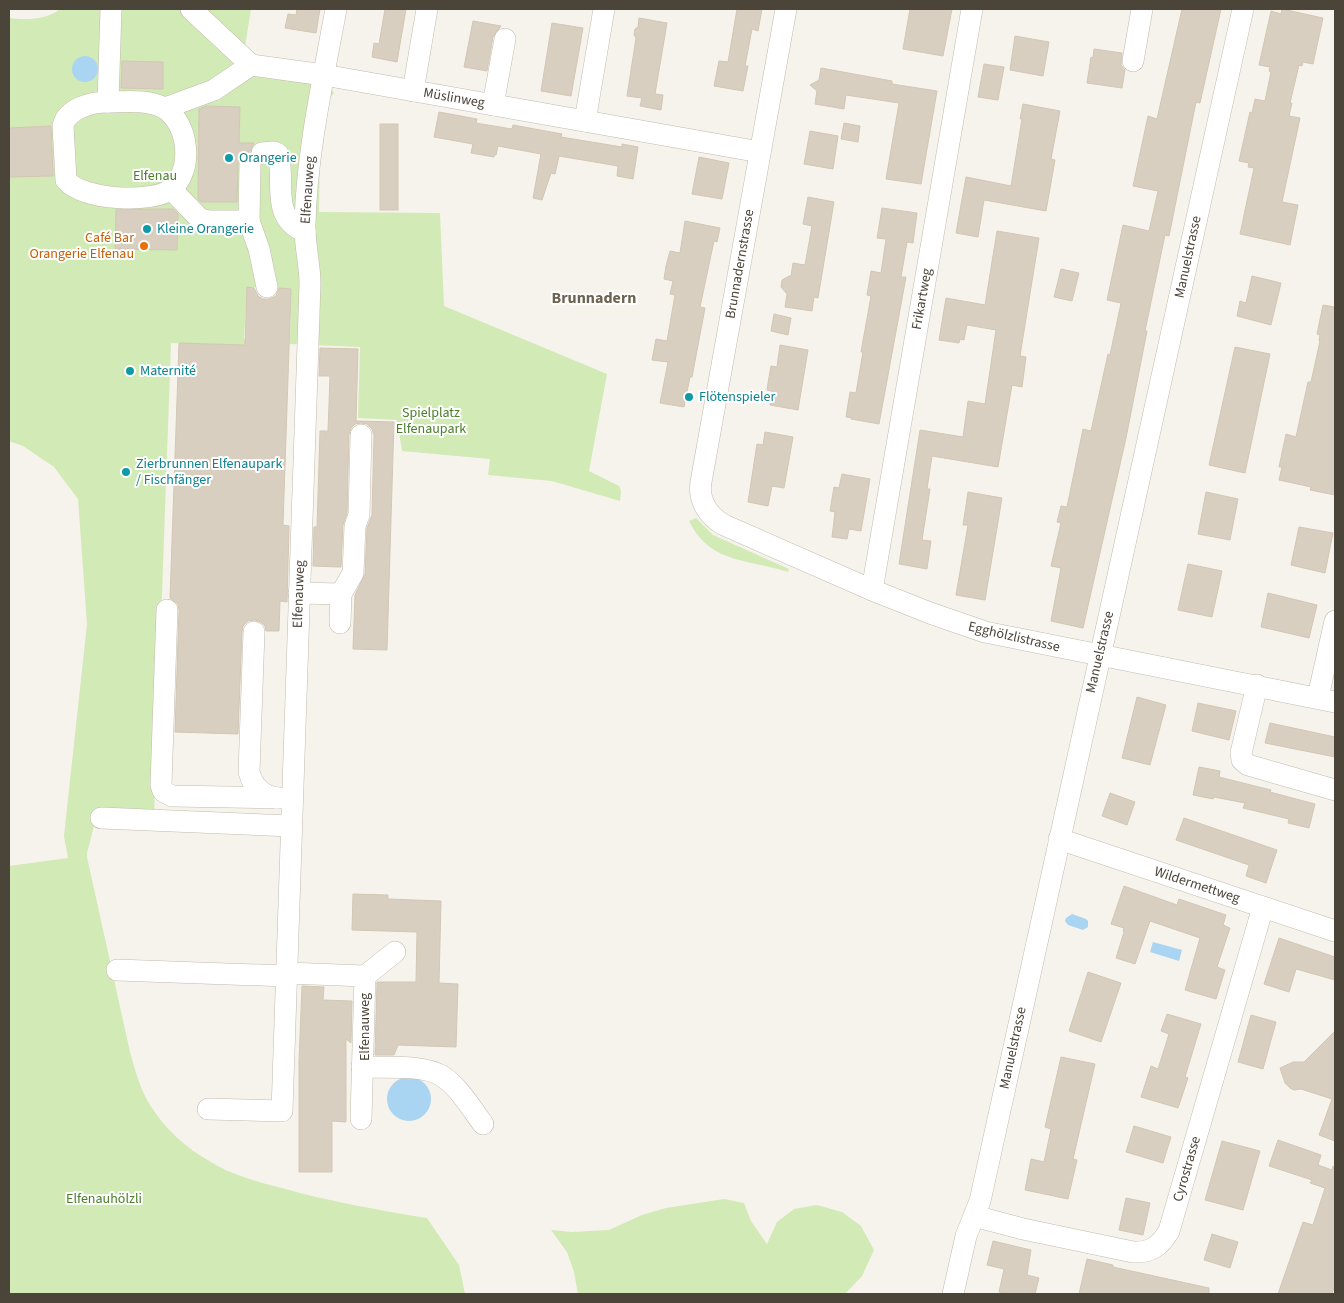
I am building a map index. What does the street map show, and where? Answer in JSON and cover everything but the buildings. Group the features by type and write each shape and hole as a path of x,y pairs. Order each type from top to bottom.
{"street":[{"path":"108,102 111,9"},
{"path":"191,9 251,65 324,75"},
{"name":"Elfenauweg","path":"336,9 312,143 305,232 310,284 299,593 286,799 291,826 287,975 365,976 362,1067 416,1068 437,1073 457,1090 483,1124"},
{"path":"413,91 427,9"},
{"path":"584,121 604,9"},
{"name":"Brunnadernstrasse","path":"711,516 702,500 701,482 786,9"},
{"name":"Frikartweg","path":"872,590 972,9"},
{"path":"1133,61 1142,9"},
{"name":"Manuelstrasse","path":"953,1294 966,1236 980,1200 1243,9"},
{"path":"493,105 505,39"},
{"path":"165,108 214,90 251,65"},
{"name":"Müslinweg","path":"324,75 760,152"},
{"path":"95,102 147,102 165,108 179,125 184,143 183,170 179,181 171,189 163,194 152,196 101,197 79,191 66,180 62,126 64,121 80,108 95,102"},
{"path":"267,287 259,248 249,221 256,158 274,152 278,154 280,197 283,209 292,224 305,232"},
{"path":"171,189 200,219 209,221 249,221"},
{"path":"340,623 341,594 353,573 354,526 359,515 361,435"},
{"name":"Egghölzlistrasse","path":"711,516 724,525 872,590 985,632 1326,699"},
{"path":"299,593 341,594"},
{"path":"167,610 161,784 163,791 172,796 286,799"},
{"path":"1326,699 1335,621"},
{"path":"254,632 249,772 253,782 261,792 271,797 286,799"},
{"path":"1257,685 1241,753 1242,760 1248,764 1335,790"},
{"path":"101,818 291,826"},
{"name":"Wildermettweg","path":"1059,839 1335,931"},
{"name":"Cyrostrasse","path":"974,1216 1023,1230 1133,1252 1144,1253 1154,1249 1162,1242 1169,1231 1263,907"},
{"path":"365,976 395,952"},
{"path":"117,970 287,975 282,1111 208,1109"},
{"path":"361,1118 362,1067"}],"green space":[{"name":"Elfenau","path":"60,9 251,9 244,53 325,79 334,93 330,98 320,136 319,212 440,213 444,306 607,374 589,471 619,486 621,491 620,501 552,481 488,475 490,459 402,451 397,420 358,418 360,347 290,344 291,289 247,287 244,339 254,339 254,345 171,343 154,816 97,814 87,853 132,1059 143,1092 162,1122 193,1151 227,1171 333,1201 427,1218 459,1265 465,1294 9,1294 9,866 68,858 64,836 87,624 78,499 54,467 23,446 9,441 9,18 29,19 42,17 55,13"},
{"path":"696,518 713,535 789,569 788,572 731,558 719,553 698,535 689,521"},
{"path":"724,1199 744,1203 751,1221 767,1244 777,1222 794,1209 817,1205 842,1212 861,1226 874,1250 862,1276 845,1294 578,1294 574,1272 567,1252 551,1230 572,1232 609,1230 642,1215 666,1208"}],"water":[{"path":"85,56 94,60 98,69 94,78 85,82 76,78 72,69 76,60"},
{"path":"1072,914 1086,919 1088,927 1083,930 1068,925 1065,921 1066,918"},
{"path":"1153,942 1182,950 1179,961 1150,952"},
{"path":"409,1077 421,1081 427,1087 431,1099 427,1111 421,1117 409,1121 397,1117 391,1111 387,1099 391,1087 397,1081"}],"place":[{"name":"Orangerie","path":"229,158"},
{"name":"Kleine Orangerie","path":"147,229"},
{"name":"Café Bar Orangerie Elfenau","path":"144,246"},
{"name":"Maternité","path":"130,371"},
{"name":"Flötenspieler","path":"689,397"},
{"name":"Zierbrunnen Elfenaupark / Fischfänger","path":"126,472"}],"district":[{"name":"Brunnadern","path":"594,298"}],"park label":[{"name":"Spielplatz Elfenaupark","path":"431,422"},
{"name":"Elfenauhölzli","path":"104,1199"}]}
